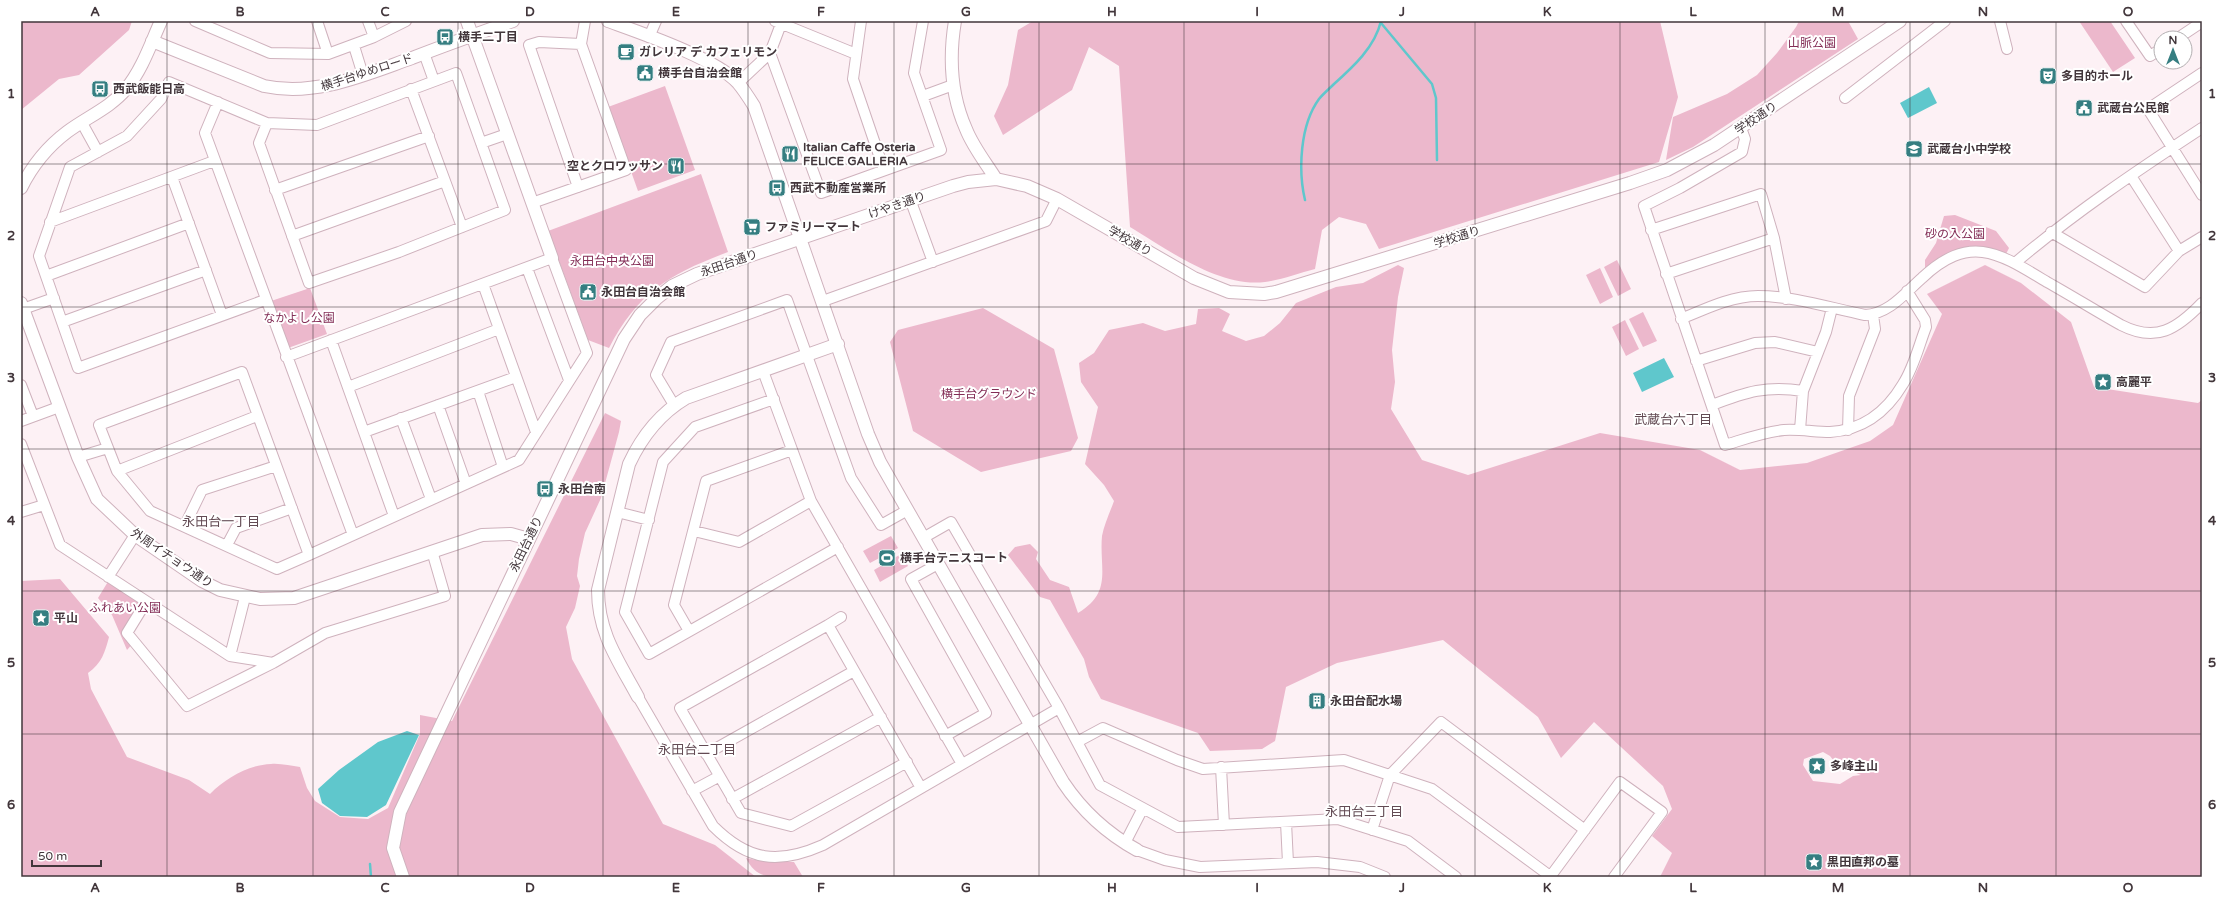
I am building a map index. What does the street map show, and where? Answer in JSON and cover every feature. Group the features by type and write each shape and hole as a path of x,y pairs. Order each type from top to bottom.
{"street":[{"path":"21,188 38,160 67,132 98,113 126,89 137,74 161,21"},
{"path":"195,21 270,53 328,54 354,46 406,21"},
{"path":"317,21 328,54"},
{"path":"368,21 374,37"},
{"path":"309,555 242,372 99,425 117,471 150,510 277,569 309,555 431,499 519,460 587,352 467,21"},
{"name":"横手台ゆめロード","path":"152,41 264,86 279,89 315,88 363,75 513,21"},
{"path":"532,203 626,170 580,44 585,21"},
{"path":"608,21 649,37 721,70 738,83 754,106 838,344 868,434 880,462 906,511 1030,725 1074,799 1090,817 1137,850 1165,860 1200,867 1288,863 1338,863 1360,867 1385,877"},
{"path":"649,37 656,21"},
{"path":"861,21 853,79 884,170"},
{"path":"770,53 821,193 941,150 914,72 923,21"},
{"path":"955,21 952,41 954,85 958,109 966,131 996,179"},
{"name":"学校通り","path":"996,179 1027,186 1057,199 1194,278 1229,292 1264,294 1645,179 1689,160 1741,128 1900,21"},
{"path":"1845,98 1945,21"},
{"path":"2000,21 1998,22 2007,49"},
{"path":"2126,21 2150,56 2153,54"},
{"path":"738,83 770,53 778,22 856,54"},
{"path":"2190,30 2202,22"},
{"path":"578,187 530,45 539,42 580,44"},
{"path":"354,46 363,75"},
{"path":"424,53 434,81"},
{"path":"266,300 78,368 39,256 70,167 127,136 161,99 169,82 267,123 317,125 456,72 505,210 399,252 309,283 258,143 267,123"},
{"path":"2202,73 2148,109 2172,147 2199,183 2202,195"},
{"path":"923,96 954,85"},
{"path":"412,89 462,227"},
{"path":"218,102 205,133 352,535"},
{"path":"82,123 98,152"},
{"path":"1741,128 1745,139 1742,152 1687,185 1644,206 1681,319 1725,445 1765,434 1800,430 1830,432 1848,430 1861,425 1879,414 1894,398 1905,382 1926,323 1907,291"},
{"path":"2016,263 2051,232 2172,147 2202,128"},
{"path":"481,143 507,134"},
{"path":"275,190 429,136"},
{"path":"50,222 214,161"},
{"path":"2130,176 2179,251"},
{"path":"172,177 222,316"},
{"name":"けやき通り","path":"801,239 910,199 968,182 996,179"},
{"path":"292,236 445,181"},
{"path":"1651,230 1760,194 1774,238 1786,298"},
{"path":"910,199 933,262"},
{"path":"823,301 1046,221 1057,199"},
{"path":"46,276 188,223"},
{"path":"2051,232 2145,286 2179,251 2202,237"},
{"path":"1666,274 1774,238"},
{"name":"永田台通り","path":"403,877 394,848 400,812 624,339 640,316 657,298 672,286 734,261 801,239"},
{"path":"1681,319 1735,300 1757,296 1786,298 1865,315 1873,315 1891,306 1936,266 1955,255 1967,252 1997,254 2016,263 2121,325 2139,332 2155,333 2172,330 2181,324 2202,304"},
{"path":"286,357 552,258"},
{"path":"526,268 569,380"},
{"path":"62,322 206,270"},
{"path":"483,284 536,432"},
{"path":"22,306 54,298"},
{"path":"674,405 656,375 671,342 787,300 808,354 851,478 880,525 906,511"},
{"name":"外周イチョウ通り","path":"22,306 78,458 97,499 135,535 202,580 220,590 245,597 260,599 294,598 482,535 511,534 529,539"},
{"path":"1800,430 1803,391 1818,352 1832,308"},
{"path":"1848,430 1849,396 1875,329 1873,315"},
{"path":"348,386 499,329"},
{"path":"331,340 394,516"},
{"path":"1696,361 1755,343 1775,342 1818,352"},
{"path":"838,344 686,398 674,405 656,420 636,448 629,464 598,590 598,606 604,634 638,697 713,826 727,840 746,852 774,858 789,858 823,845 1059,708"},
{"path":"763,371 811,501 962,764"},
{"path":"364,432 516,377"},
{"path":"21,385 32,416"},
{"path":"1712,405 1740,394 1768,388 1803,391"},
{"path":"478,391 503,467"},
{"path":"774,399 695,427 663,462 625,612 649,654 838,547"},
{"path":"438,405 466,484"},
{"path":"21,421 59,407"},
{"path":"117,471 257,416"},
{"path":"401,418 431,499"},
{"path":"78,458 108,448"},
{"path":"22,450 60,545 230,656 273,663"},
{"path":"689,631 674,605 706,481 792,450"},
{"path":"185,526 202,490 276,466"},
{"path":"694,531 738,542 811,501"},
{"path":"21,512 44,505"},
{"path":"227,545 236,528 292,508"},
{"path":"617,512 649,520"},
{"path":"923,538 951,522 1059,708 1100,785 1178,827 1338,819 1408,841 1456,877"},
{"path":"108,577 135,535"},
{"path":"146,602 127,633 187,706 273,663 325,633 445,596 432,551"},
{"path":"938,564 911,579 986,713 945,736"},
{"path":"230,656 245,597"},
{"path":"840,617 680,708 718,777 740,813 791,826 907,762"},
{"path":"828,625 921,788"},
{"path":"706,754 854,671"},
{"path":"732,799 880,717"},
{"path":"1372,830 1390,775 1441,722 1585,830"},
{"path":"1077,742 1103,728 1177,760 1203,768 1344,760 1432,788 1550,877 1620,782 1662,812 1614,877"},
{"path":"1221,768 1224,825"},
{"path":"692,791 718,777"},
{"path":"1125,843 1143,808"},
{"path":"1286,822 1288,863"}],"green space":[{"path":"21,21 132,21 129,30 79,75 59,79 21,110"},
{"path":"1033,21 1660,21 1678,97 1659,162 1379,249 1366,224 1339,217 1322,230 1315,269 1271,281 1248,282 1230,279 1194,265 1130,227 1119,66 1089,47 1072,90 1003,135 994,116 1008,85 1018,30"},
{"name":"山脈公園","path":"1799,21 1848,21 1858,39 1693,147 1666,160 1673,117 1727,94 1757,75 1777,53"},
{"path":"2079,21 2110,21 2135,58 2113,72"},
{"path":"665,86 695,170 638,191 608,107"},
{"name":"永田台中央公園","path":"701,174 728,252 689,268 658,287 632,312 609,348 588,340 548,231"},
{"name":"砂の入公園","path":"1955,215 1996,231 2009,248 2006,254 1985,248 1964,249 1944,256 1925,268 1925,260 1936,243 1944,216"},
{"path":"1617,260 1631,289 1618,296 1604,267"},
{"path":"1398,265 1404,268 1398,297 1392,350 1395,382 1391,409 1422,460 1468,475 1600,433 1700,450 1740,470 1807,463 1870,441 1893,425 1942,314 1927,294 1985,265 2021,283 2071,322 2094,387 2198,403 2202,400 2202,877 1660,877 1672,853 1652,836 1672,809 1663,786 1594,722 1561,758 1538,717 1443,640 1337,663 1286,687 1275,741 1262,749 1210,751 1198,733 1101,699 1089,677 1084,659 1050,600 1040,597 1008,555 1015,547 1030,544 1038,552 1036,559 1050,580 1069,587 1078,613 1089,605 1096,597 1100,588 1102,579 1102,536 1114,501 1104,485 1085,464 1098,407 1081,382 1079,363 1094,353 1109,330 1143,323 1165,331 1196,324 1198,309 1219,308 1230,314 1222,331 1246,341 1264,336 1280,323 1296,303 1336,287 1363,283","holes":["1823,752 1830,756 1837,765 1861,775 1853,776 1840,784 1813,781 1803,765 1804,759"]},
{"path":"1600,268 1613,297 1600,304 1586,275"},
{"name":"なかよし公園","path":"310,288 327,334 288,348 271,301"},
{"name":"横手台グラウンド","path":"983,308 1054,349 1078,438 1071,451 981,472 913,431 890,342 898,330"},
{"path":"1643,312 1657,341 1643,347 1629,319"},
{"path":"1625,320 1639,349 1626,356 1612,327"},
{"path":"605,413 621,421 601,498 585,533 579,559 577,576 580,586 575,608 566,627 572,659 663,824 715,845 756,877 21,877 21,581 60,579 109,637 100,661 88,673 91,689 127,757 189,780 210,794 238,773 254,767 282,764 300,767 307,788 315,801 340,817 368,819 388,808 420,734 420,715 452,721"},
{"path":"891,536 898,548 870,563 863,551"},
{"path":"901,554 908,566 880,582 874,570"},
{"name":"ふれあい公園","path":"109,580 146,602 127,633 134,642 127,650 112,615 98,598"},
{"path":"746,858 761,861 794,862 803,877 778,878 763,875 751,866"}],"water":[{"path":"1929,87 1937,103 1908,118 1900,103"},
{"path":"1664,358 1674,377 1642,392 1633,373"},
{"path":"407,731 419,735 386,805 367,817 340,816 322,803 318,789 339,770 378,742"}],"waterway":[{"path":"1305,200 1301,162 1302,148 1304,134 1313,110 1319,99 1349,71 1369,48 1381,21"},
{"path":"1381,23 1432,84 1436,98 1437,160"},
{"path":"370,864 371,877"}],"place":[{"name":"横手二丁目","path":"445,37"},
{"name":"ガレリア デ カフェリモン","path":"626,52"},
{"name":"横手台自治会館","path":"645,73"},
{"name":"多目的ホール","path":"2048,76"},
{"name":"西武飯能日高","path":"100,89"},
{"name":"武蔵台公民館","path":"2084,108"},
{"name":"武蔵台小中学校","path":"1914,149"},
{"name":"Italian Caffe Osteria FELICE GALLERIA","path":"790,154"},
{"name":"空とクロワッサン","path":"676,166"},
{"name":"西武不動産営業所","path":"777,188"},
{"name":"ファミリーマート","path":"752,227"},
{"name":"永田台自治会館","path":"588,292"},
{"name":"高麗平","path":"2103,382"},
{"name":"永田台南","path":"545,489"},
{"name":"横手台テニスコート","path":"887,558"},
{"name":"平山","path":"41,618"},
{"name":"永田台配水場","path":"1317,701"},
{"name":"多峰主山","path":"1817,766"},
{"name":"黒田直邦の墓","path":"1814,862"}],"district":[{"name":"武蔵台六丁目","path":"1673,420"},
{"name":"永田台一丁目","path":"221,522"},
{"name":"永田台二丁目","path":"697,750"},
{"name":"永田台三丁目","path":"1364,812"}]}
